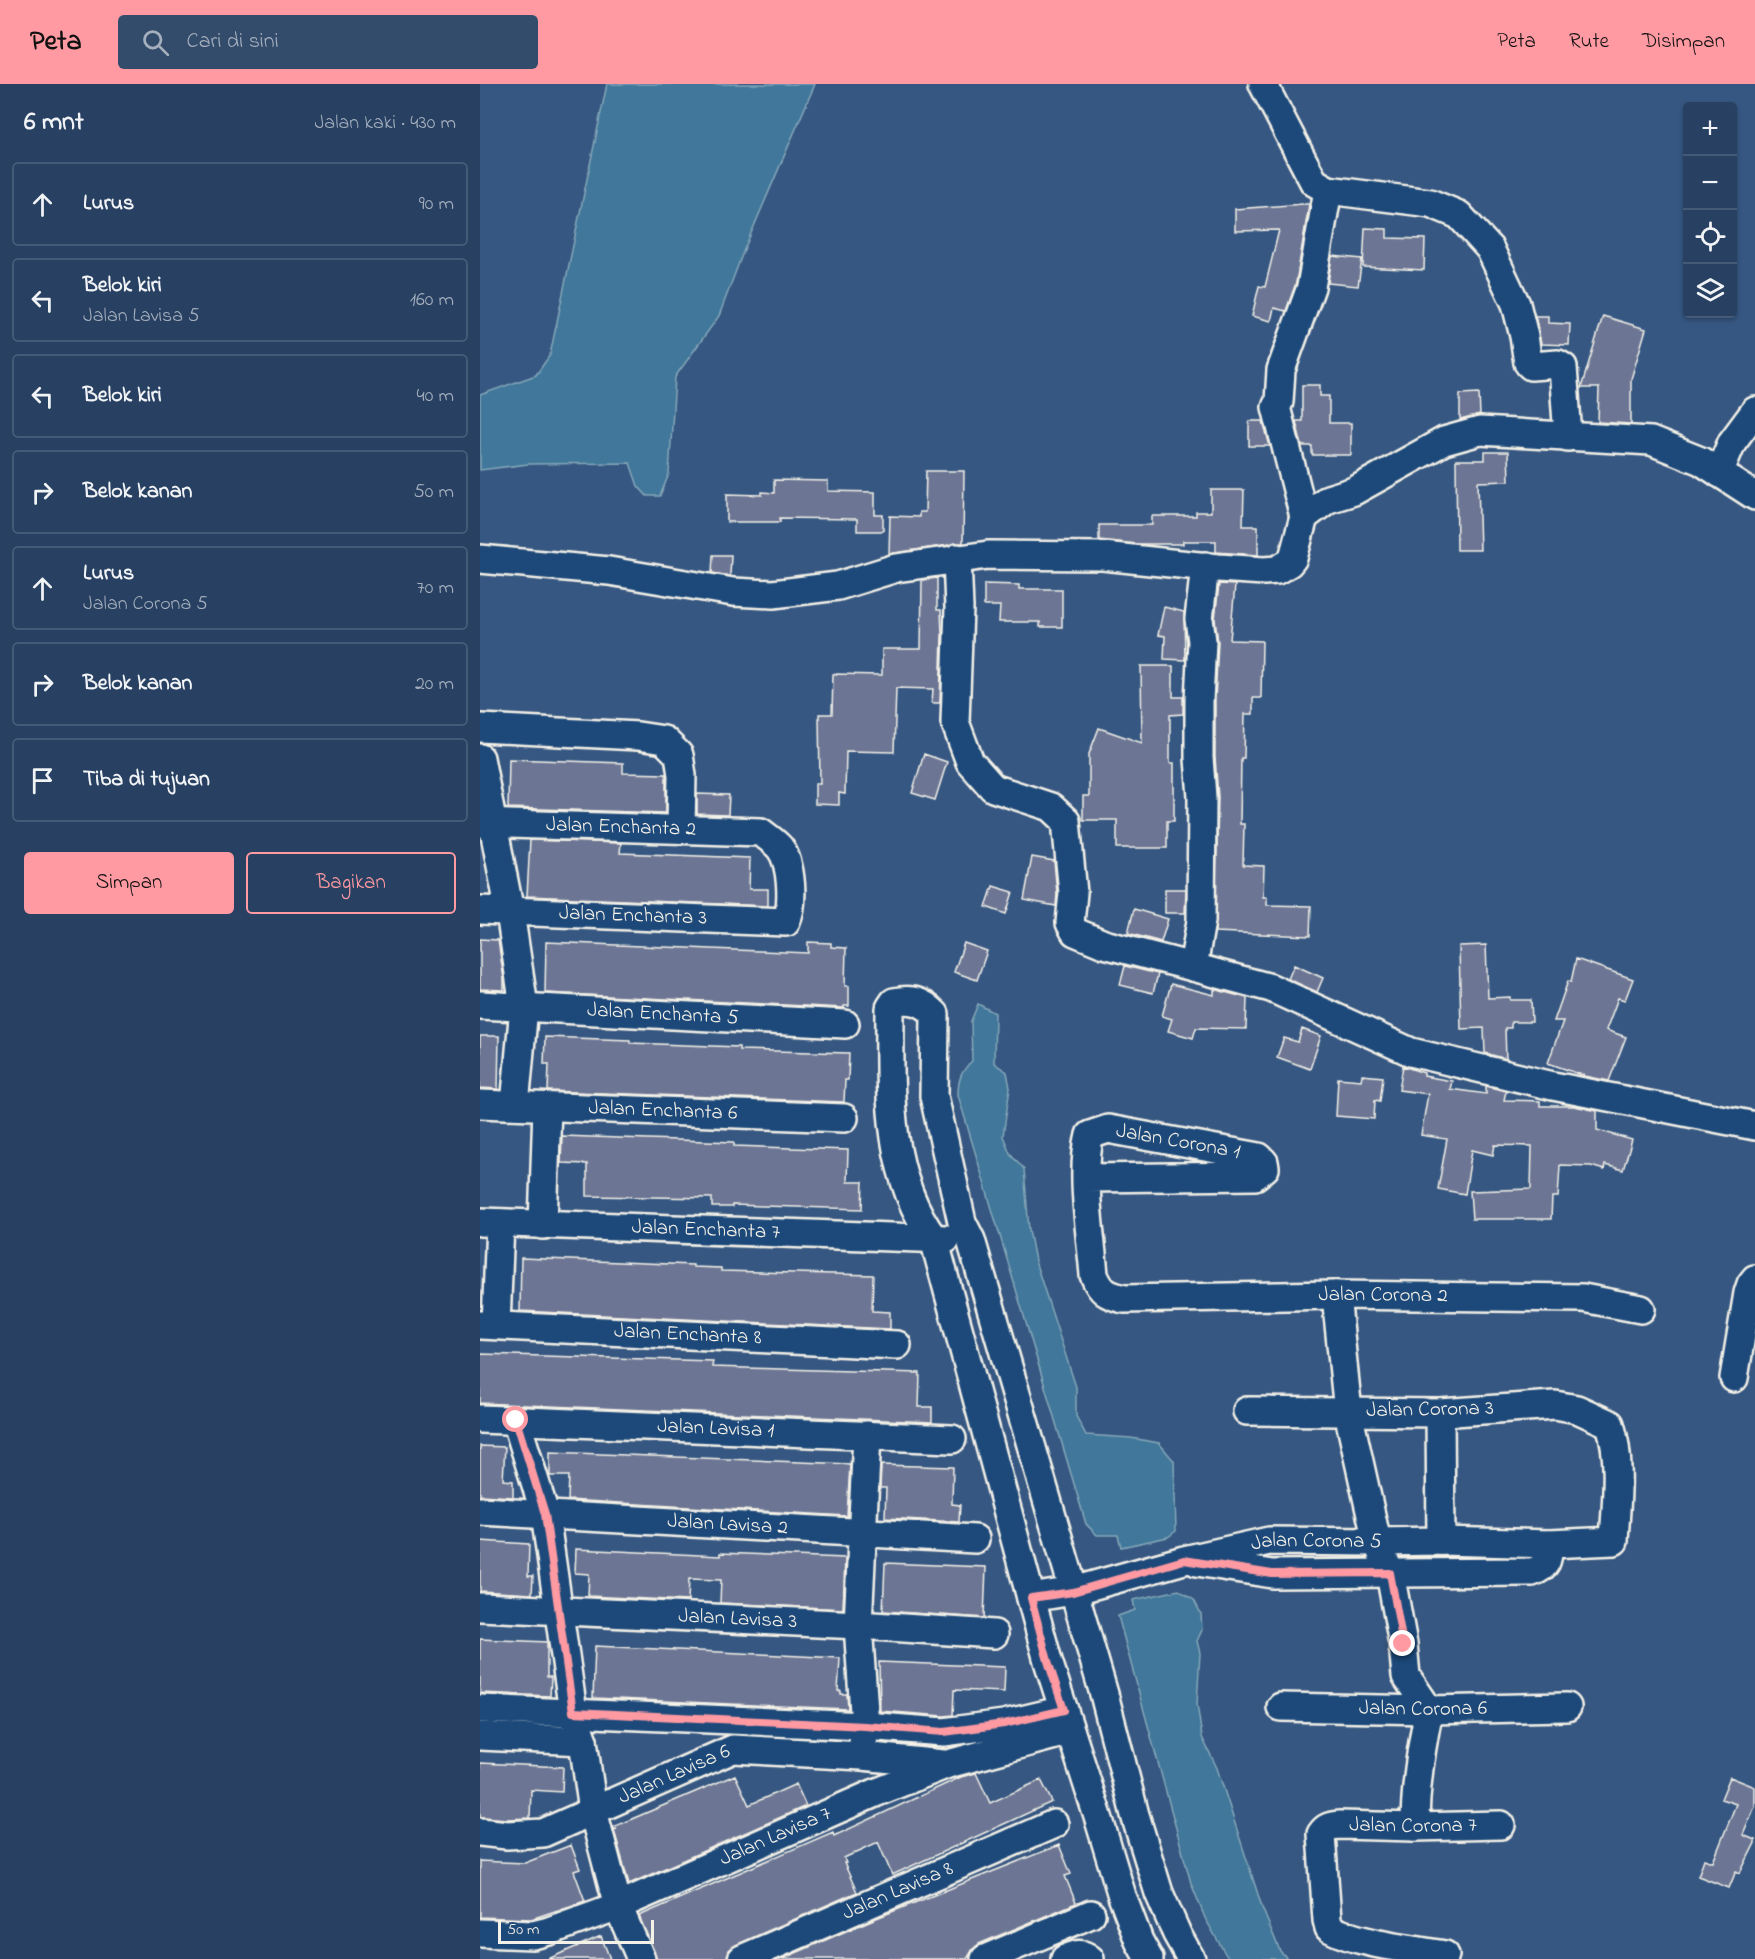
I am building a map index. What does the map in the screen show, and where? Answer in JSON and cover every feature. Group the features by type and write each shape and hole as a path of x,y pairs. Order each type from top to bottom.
{"street":[{"path":"1263,84 1314,182 1328,190 1430,203 1459,215 1490,249 1516,304 1528,363 1531,366 1558,364 1563,367 1568,437"},
{"path":"480,559 609,571 733,592 773,594 838,586 896,568 988,555 1103,556 1264,571 1277,570 1293,558 1304,517 1276,407 1279,402 1281,369 1311,287 1328,190"},
{"path":"1719,473 1732,442 1755,411"},
{"path":"1304,517 1328,499 1354,491 1444,441 1480,430 1651,441 1701,461 1755,496"},
{"path":"957,558 959,608 955,722 970,762 993,788 1051,807 1066,821 1073,893 1070,923 1075,933 1104,944 1271,988 1411,1052 1553,1086 1755,1126"},
{"path":"1193,967 1201,921 1203,797 1199,758 1199,700 1203,641 1199,619 1204,566"},
{"path":"480,728 638,736 664,740 679,755 682,775 681,829"},
{"path":"480,759 487,823 510,912 524,1007 515,1106"},
{"name":"Jalan Enchanta 2","path":"487,823 761,832 780,849 790,875 790,909 786,922"},
{"name":"Jalan Enchanta 3","path":"480,910 786,922"},
{"path":"1149,1959 1139,1941 1122,1896 1048,1661 927,1229 897,1158 890,1095 890,1008 894,1002 907,999 926,1004 935,1014 934,1096 967,1231 1104,1694 1135,1815 1160,1893 1177,1934 1191,1959"},
{"name":"Jalan Enchanta 5","path":"480,1005 845,1024"},
{"name":"Jalan Enchanta 6","path":"480,1104 844,1118"},
{"path":"544,1216 548,1107"},
{"name":"Jalan Corona 1","path":"1108,1129 1259,1157 1265,1167 1254,1176 1087,1178 1086,1150 1090,1135 1108,1129"},
{"name":"Jalan Corona 2","path":"1087,1178 1094,1275 1100,1288 1106,1294 1124,1299 1336,1295 1583,1298 1641,1309"},
{"name":"Jalan Enchanta 7","path":"480,1204 544,1216 967,1231"},
{"name":"Jalan Enchanta 7","path":"490,1223 544,1216"},
{"path":"488,1325 490,1223"},
{"path":"1734,1378 1748,1293 1755,1280"},
{"path":"1336,1295 1348,1412 1377,1542 1390,1573 1403,1644 1406,1676 1429,1710 1423,1739 1416,1801 1416,1827"},
{"name":"Jalan Enchanta 8","path":"488,1325 897,1345"},
{"name":"Jalan Corona 3","path":"1247,1411 1440,1413 1555,1405 1577,1409 1610,1424 1615,1445 1617,1472 1614,1541"},
{"path":"1440,1413 1441,1541"},
{"name":"Jalan Lavisa 1","path":"480,1419 952,1439"},
{"path":"516,1420 545,1514 573,1712 582,1741 593,1811 618,1906 641,1959"},
{"path":"867,1436 858,1625 865,1726 862,1756 875,1793"},
{"name":"Jalan Lavisa 2","path":"480,1511 975,1539"},
{"name":"Jalan Corona 5","path":"1184,1560 1269,1540 1549,1544 1614,1541"},
{"name":"Jalan Corona 5","path":"1184,1560 1272,1574 1532,1572 1545,1566 1548,1560 1549,1544"},
{"path":"1031,1598 1073,1592 1184,1560"},
{"name":"Jalan Lavisa 3","path":"480,1607 858,1625 994,1634"},
{"name":"Jalan Corona 6","path":"1281,1707 1429,1710 1567,1707"},
{"path":"480,1709 865,1726 944,1732 1004,1724 1067,1720"},
{"name":"Jalan Lavisa 7","path":"480,1933 533,1935 618,1906 875,1793 1067,1720"},
{"path":"480,1736 582,1741"},
{"name":"Jalan Lavisa 6","path":"480,1832 507,1835 543,1833 733,1749 862,1756 948,1764"},
{"name":"Jalan Lavisa 8","path":"742,1959 1054,1824"},
{"name":"Jalan Corona 7","path":"1445,1956 1363,1940 1340,1934 1329,1928 1322,1834 1324,1829 1340,1825 1416,1827 1501,1825"},
{"path":"985,1959 1091,1914"}],"water":[{"path":"607,84 815,84 743,252 719,316 675,377 669,474 660,496 647,496 638,486 630,463 528,464 480,470 480,395 536,375 550,355"},
{"path":"978,1004 995,1013 994,1063 1007,1072 1010,1088 1003,1136 1010,1153 1024,1169 1029,1230 1035,1261 1076,1387 1076,1416 1086,1435 1131,1438 1159,1443 1174,1461 1176,1531 1168,1537 1121,1547 1118,1535 1097,1535 1086,1524 958,1095 961,1076 972,1061 971,1021"},
{"path":"1179,1590 1194,1600 1201,1614 1202,1630 1197,1641 1200,1653 1197,1704 1202,1737 1217,1768 1263,1910 1280,1951 1288,1959 1231,1959 1226,1955 1205,1918 1191,1883 1118,1616 1135,1610 1133,1600"}],"building":[{"path":"1309,204 1296,283 1286,311 1274,308 1271,321 1252,316 1259,286 1265,287 1279,230 1235,231 1235,209"},
{"path":"1365,228 1387,229 1387,238 1425,239 1424,270 1363,267"},
{"path":"1332,256 1362,259 1358,286 1328,283"},
{"path":"1535,316 1548,316 1548,323 1570,324 1569,345 1541,344"},
{"path":"1603,316 1646,329 1631,379 1631,424 1598,422 1599,388 1581,388"},
{"path":"1302,385 1320,385 1320,396 1329,396 1329,423 1351,423 1351,455 1312,455 1312,446 1302,446 1296,421 1302,421"},
{"path":"1479,393 1480,415 1460,420 1460,394"},
{"path":"1249,421 1263,421 1270,446 1249,446"},
{"path":"1485,452 1508,452 1509,481 1478,482 1480,550 1457,550 1456,460 1485,460"},
{"path":"926,471 964,471 963,543 889,554 890,516 919,517 919,512 925,512"},
{"path":"774,480 828,481 828,491 875,492 875,515 883,515 883,531 857,531 857,519 780,518 780,522 727,522 727,494 774,493"},
{"path":"1211,490 1244,490 1243,526 1258,526 1258,555 1216,552 1216,541 1135,544 1099,540 1099,525 1152,525 1152,516 1196,516 1196,512 1211,512"},
{"path":"713,555 731,555 730,576 712,573"},
{"path":"937,578 937,610 941,610 942,635 940,703 932,703 933,689 896,688 894,752 846,751 845,794 839,793 839,805 815,804 815,784 820,784 819,714 832,714 833,674 882,675 882,649 921,649 922,580"},
{"path":"984,584 1019,585 1019,589 1062,589 1062,627 1040,627 1040,622 999,622 1000,606 984,606"},
{"path":"1219,584 1235,585 1230,640 1262,641 1261,698 1253,698 1253,714 1245,714 1244,758 1241,758 1240,824 1244,824 1243,865 1264,866 1263,897 1267,897 1267,905 1311,906 1310,936 1215,932 1218,797 1215,700 1218,642 1215,619"},
{"path":"1164,607 1184,612 1185,660 1164,659 1165,636 1158,635"},
{"path":"1141,666 1173,666 1173,697 1183,697 1183,714 1170,715 1170,763 1174,763 1174,821 1167,821 1167,848 1117,848 1117,820 1083,820 1083,796 1089,796 1089,754 1099,728 1142,743"},
{"path":"924,754 947,762 935,800 912,793"},
{"path":"509,759 623,763 623,773 666,774 666,813 508,808"},
{"path":"697,794 729,795 728,815 697,814"},
{"path":"530,840 621,843 620,853 750,858 749,889 768,889 768,906 527,896"},
{"path":"1032,857 1054,861 1056,906 1024,900"},
{"path":"993,886 1013,892 1006,914 986,907"},
{"path":"1165,889 1186,889 1185,913 1165,913"},
{"path":"1134,909 1168,919 1161,942 1128,933"},
{"path":"480,939 498,940 504,990 480,989"},
{"path":"546,942 808,953 808,942 831,943 831,947 846,948 845,986 849,986 849,1006 844,1006 844,1008 545,993"},
{"path":"964,943 987,951 977,980 954,972"},
{"path":"1486,945 1488,998 1510,997 1510,1000 1531,1000 1532,1022 1511,1022 1511,1028 1505,1028 1506,1059 1485,1053 1484,1028 1461,1029 1459,946"},
{"path":"1576,959 1633,979 1625,1000 1618,998 1606,1030 1626,1037 1609,1081 1585,1076 1548,1063 1563,1021 1554,1021 1568,981 1571,982"},
{"path":"1294,965 1323,978 1317,992 1288,979"},
{"path":"1125,966 1158,974 1153,993 1120,985"},
{"path":"1171,984 1214,995 1214,990 1217,990 1247,998 1246,1029 1196,1028 1193,1038 1168,1031 1172,1019 1162,1016"},
{"path":"1302,1029 1321,1036 1310,1069 1277,1057 1284,1038 1298,1042"},
{"path":"480,1036 499,1036 498,1089 480,1088"},
{"path":"545,1037 739,1047 739,1050 849,1053 848,1080 845,1080 844,1102 548,1091 549,1064 544,1064"},
{"path":"1403,1066 1424,1073 1424,1076 1452,1081 1450,1089 1486,1094 1486,1086 1506,1091 1504,1100 1540,1101 1540,1106 1575,1106 1597,1111 1597,1130 1632,1140 1623,1170 1605,1165 1604,1170 1591,1166 1560,1165 1558,1197 1552,1197 1551,1219 1472,1219 1470,1191 1531,1189 1532,1146 1495,1145 1493,1155 1472,1150 1465,1194 1438,1189 1447,1139 1421,1135 1428,1094 1399,1090"},
{"path":"1362,1075 1383,1077 1380,1101 1375,1100 1374,1119 1336,1116 1338,1078 1361,1080"},
{"path":"562,1136 734,1142 734,1146 848,1150 847,1182 863,1182 862,1209 732,1205 732,1207 712,1207 712,1198 587,1196 587,1164 561,1163"},
{"path":"521,1258 693,1265 693,1267 721,1268 721,1271 873,1275 872,1311 890,1312 890,1329 520,1311"},
{"path":"480,1354 713,1361 712,1367 920,1373 919,1407 932,1407 932,1422 480,1403"},
{"path":"480,1446 505,1447 503,1480 513,1481 513,1497 480,1495"},
{"path":"550,1452 850,1464 847,1516 568,1500 569,1476 550,1476"},
{"path":"881,1465 953,1467 952,1504 960,1505 959,1522 885,1518 886,1488 880,1488"},
{"path":"480,1541 529,1544 528,1576 533,1576 532,1594 480,1591"},
{"path":"576,1549 720,1556 720,1553 845,1558 843,1609 720,1603 721,1580 689,1579 688,1601 588,1596 589,1574 575,1573"},
{"path":"885,1563 986,1567 984,1618 883,1611"},
{"path":"480,1639 547,1642 547,1677 551,1677 550,1696 480,1693"},
{"path":"595,1646 840,1658 838,1691 841,1691 841,1694 847,1694 848,1709 593,1698"},
{"path":"879,1662 1005,1667 1004,1692 954,1690 953,1715 880,1711"},
{"path":"480,1763 563,1767 562,1792 531,1790 530,1818 480,1817"},
{"path":"976,1773 990,1803 1041,1780 1052,1802 892,1875 878,1842 844,1858 857,1892 736,1945 729,1950 727,1959 656,1959 639,1916 833,1832 834,1836 961,1777"},
{"path":"735,1775 749,1805 796,1784 806,1806 629,1884 614,1830 617,1829 613,1827"},
{"path":"1730,1777 1755,1787 1755,1806 1743,1835 1755,1840 1755,1843 1740,1873 1736,1871 1729,1888 1698,1876 1704,1859 1713,1862 1736,1804 1721,1799"},
{"path":"571,1845 580,1869 574,1871 585,1901 531,1919 480,1917 480,1861 525,1863"},
{"path":"1059,1845 1071,1874 1065,1876 1076,1903 979,1944 967,1959 782,1959 869,1921"},
{"path":"601,1936 610,1959 548,1959"}],"route":[{"path":"516,1420 545,1514 573,1712 944,1732 1004,1724 1064,1710 1031,1598 1073,1592 1184,1560 1272,1574 1390,1573 1403,1644"}]}
